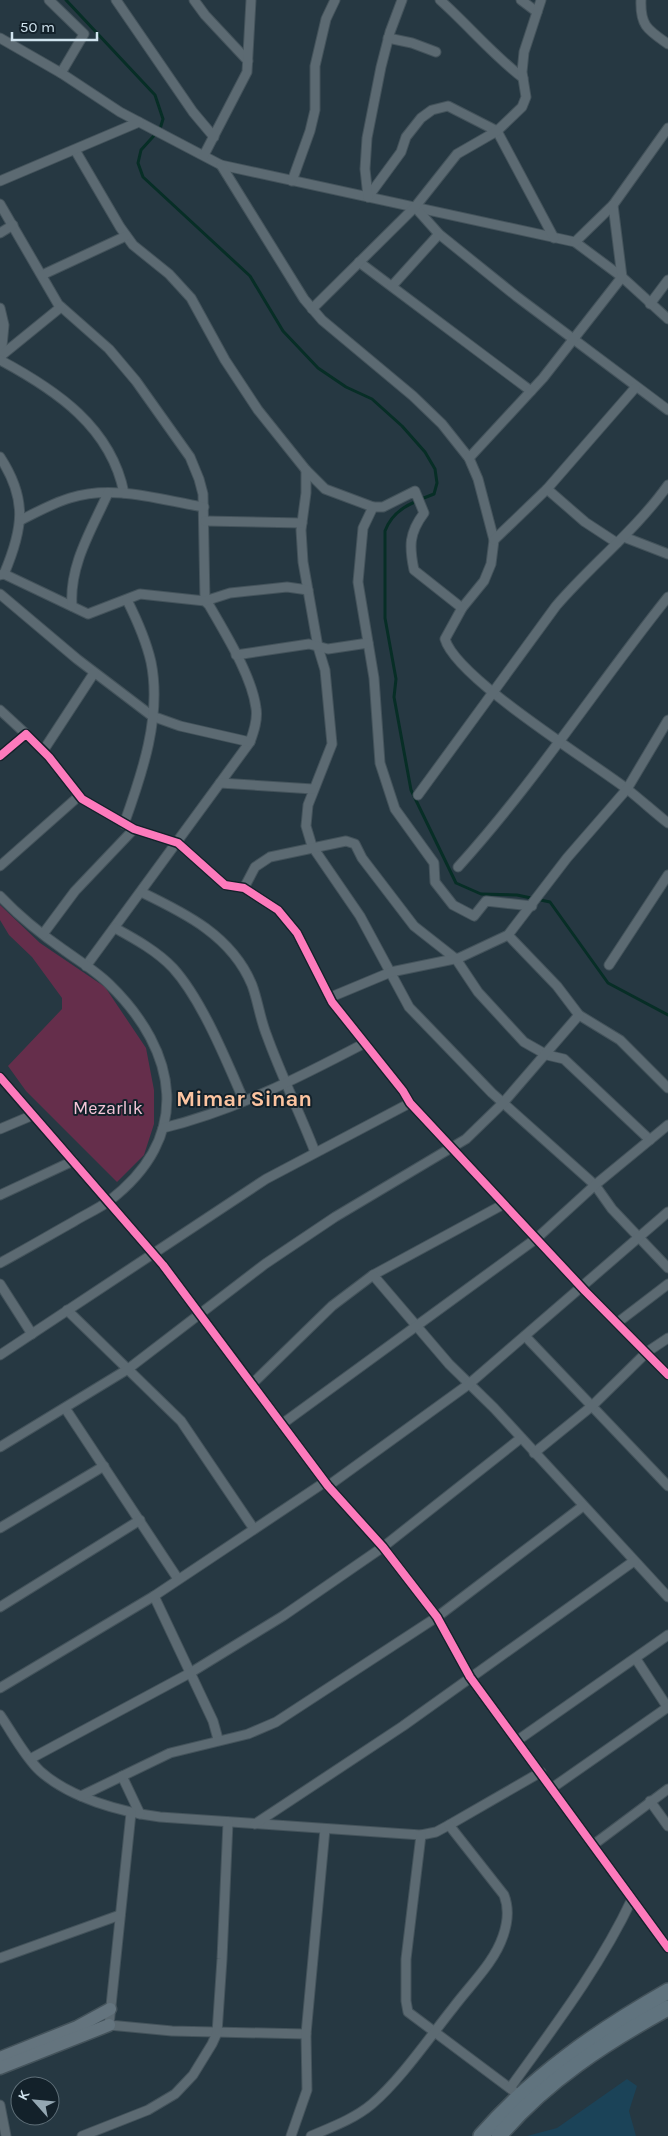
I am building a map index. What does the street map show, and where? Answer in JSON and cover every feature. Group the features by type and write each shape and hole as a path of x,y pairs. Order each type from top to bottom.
{"main road":[{"path":"481,2136 514,2092 621,2018 668,1991"},
{"path":"499,2136 573,2066 630,2029 668,2008"},
{"path":"0,2058 77,2027 110,2009"},
{"path":"0,2068 109,2025"}],"street":[{"path":"49,0 84,34 61,73"},
{"path":"116,0 193,112 214,136"},
{"path":"194,0 205,15 248,61"},
{"path":"204,155 247,72 251,0"},
{"path":"292,181 315,110 315,66 326,19 335,0"},
{"path":"368,198 365,169 367,138 388,38 402,0"},
{"path":"440,0 461,18 499,60 523,78"},
{"path":"521,0 536,12"},
{"path":"312,308 415,207 458,154 497,131 522,107 526,97 523,78 524,52 541,0"},
{"path":"641,0 640,13 645,28 668,44"},
{"path":"0,38 61,73 139,122 221,165 575,242 622,277 668,319"},
{"path":"388,38 412,43 436,52"},
{"path":"368,198 401,152 406,137 421,118 432,110 448,106 497,131 554,238"},
{"path":"0,181 139,122"},
{"path":"575,242 613,205 668,128"},
{"path":"75,150 96,184 105,205 126,236 133,245 169,274 191,298 225,360 258,410 306,470 325,489 373,507 383,507 415,491 424,513 413,528 410,552 414,570 462,608"},
{"path":"221,165 304,299 356,350 413,396 442,424 468,458 478,479 494,540 491,564 484,580 462,608 444,639 447,649 475,677 494,692 560,742 626,788 668,823"},
{"path":"0,204 61,308 109,349 136,382 190,457 199,478 204,507 205,601 209,604 236,655 251,688 256,708 255,726 250,742 116,928 86,966"},
{"path":"468,458 531,391 622,277 613,205"},
{"path":"415,207 439,234 635,388 668,410"},
{"path":"0,233 13,225"},
{"path":"392,286 439,234"},
{"path":"42,275 126,236"},
{"path":"359,262 531,391"},
{"path":"650,304 668,280"},
{"path":"0,308 4,325 1,358"},
{"path":"1,358 61,308"},
{"path":"1,358 62,399 92,425 117,466 124,492"},
{"path":"494,540 547,489 635,388"},
{"path":"0,456 13,485 20,520 19,535 2,574 88,614 140,594 205,601 230,593 287,587 308,590"},
{"path":"306,470 306,493 302,523 303,562 318,647 325,670 332,744 327,761 313,789 308,805 306,826 312,846 360,916 409,1007 503,1103 595,1185 612,1209 640,1236 668,1268"},
{"path":"418,795 556,606 576,582 653,506 668,485"},
{"path":"547,489 585,522 620,540 668,554"},
{"path":"20,520 71,498 108,493 124,492 204,507"},
{"path":"72,606 71,593 79,556 108,493"},
{"path":"373,507 363,528 358,582 374,678 380,762 388,792 395,809 411,834 434,863 435,882 453,905 474,916 486,901 533,905"},
{"path":"205,521 302,523"},
{"path":"0,594 94,673 152,716 180,726 250,742"},
{"path":"458,867 496,826 560,742 641,629 668,597"},
{"path":"124,824 142,772 152,716 151,663 140,626 127,600"},
{"path":"236,655 309,644 318,647 342,648 368,643"},
{"path":"43,750 94,673"},
{"path":"0,711 43,750 79,796 134,830 178,843 225,885 244,888 278,910 296,932 312,960 317,976 330,997 410,1103 582,1288 668,1375"},
{"path":"330,997 391,972 456,959 508,935 626,788 668,720"},
{"path":"0,756 26,734"},
{"path":"220,783 313,789"},
{"path":"0,866 79,796"},
{"path":"43,934 75,891 134,830"},
{"path":"244,888 255,867 270,856 312,846 346,841 355,844 362,858 414,926 456,959 478,992 524,1042 547,1055 564,1059 650,1140"},
{"path":"608,965 668,875"},
{"path":"141,892 188,915 214,934 236,957 252,984 267,1036 315,1152"},
{"path":"0,896 43,934 108,983 129,1005 147,1028 159,1052 166,1077 167,1099 163,1128 154,1151 138,1174 108,1202 0,1263"},
{"path":"116,928 157,954 178,975 216,1041 244,1101"},
{"path":"508,935 558,986 579,1015 620,1040 668,1088"},
{"path":"0,1447 128,1369 266,1264 320,1227 466,1139 503,1103 547,1055 579,1015"},
{"path":"163,1128 194,1121 288,1083 364,1043"},
{"path":"0,1077 153,1254 327,1484 383,1547 437,1617 470,1677 518,1740 668,1948"},
{"path":"0,1355 226,1204 315,1152 410,1103"},
{"path":"0,1129 33,1115"},
{"path":"282,1424 537,1238 595,1185 668,1125"},
{"path":"0,1195 73,1161"},
{"path":"252,1384 332,1306 373,1275 504,1204"},
{"path":"0,1688 154,1596 254,1529 327,1484 469,1384 668,1212"},
{"path":"373,1275 449,1364 668,1597"},
{"path":"0,1284 32,1334"},
{"path":"616,1323 668,1284"},
{"path":"67,1310 181,1421 254,1529"},
{"path":"525,1336 668,1486"},
{"path":"534,1453 592,1406 647,1352 668,1338"},
{"path":"65,1408 178,1579"},
{"path":"30,1759 190,1673 283,1616 383,1547 520,1438"},
{"path":"0,1528 104,1466"},
{"path":"81,1796 170,1753 218,1739 248,1734 276,1722 437,1617 583,1506"},
{"path":"0,1606 140,1520"},
{"path":"255,1824 403,1726 634,1561"},
{"path":"154,1596 213,1721 218,1739"},
{"path":"518,1740 668,1635"},
{"path":"552,1788 668,1707 636,1659"},
{"path":"0,1714 38,1770 81,1796 136,1814 421,1835 436,1832 541,1772"},
{"path":"122,1776 136,1814 120,1915 109,2025 126,2028 306,2034"},
{"path":"593,1845 668,1789"},
{"path":"650,1801 668,1826"},
{"path":"82,2136 148,2110 175,2094 193,2075 217,2032 228,1822"},
{"path":"311,2136 352,2117 372,2104 434,2032 493,1955 503,1937 507,1920 507,1905 504,1895 449,1825"},
{"path":"291,2136 307,2090 306,2034 325,1829"},
{"path":"421,1835 406,1959 406,2001 408,2012 514,2092 615,1935 632,1898"},
{"path":"0,1958 120,1915"},
{"path":"0,2106 6,2136"}],"shaded area":[{"path":"627,2079 637,2086 629,2111 636,2136 527,2136 557,2128"}],"green space":[{"name":"Mezarlık","path":"0,905 40,943 105,987 146,1048 154,1090 154,1124 144,1155 117,1182 26,1091 8,1066 62,1009 62,998 32,957 9,935 0,920"}],"waterway":[{"path":"66,0 155,95 163,119 160,129 141,150 138,163 143,177 250,276 283,331 318,368 346,387 372,399 402,426 425,452 435,469 437,483 434,494 411,503 398,512 385,531 385,618 396,679 394,697 411,790 456,883 481,894 517,895 550,902 608,983 668,1015"}],"cycle path":[{"path":"0,756 26,734 49,757 82,799 134,829 178,843 225,885 244,888 278,910 297,933 332,1002 403,1091 410,1103 585,1291 668,1375"},
{"path":"0,1077 163,1265 328,1486 383,1547 437,1617 470,1677 668,1948"}],"district":[{"name":"Mimar Sinan","path":"244,1099"}]}
